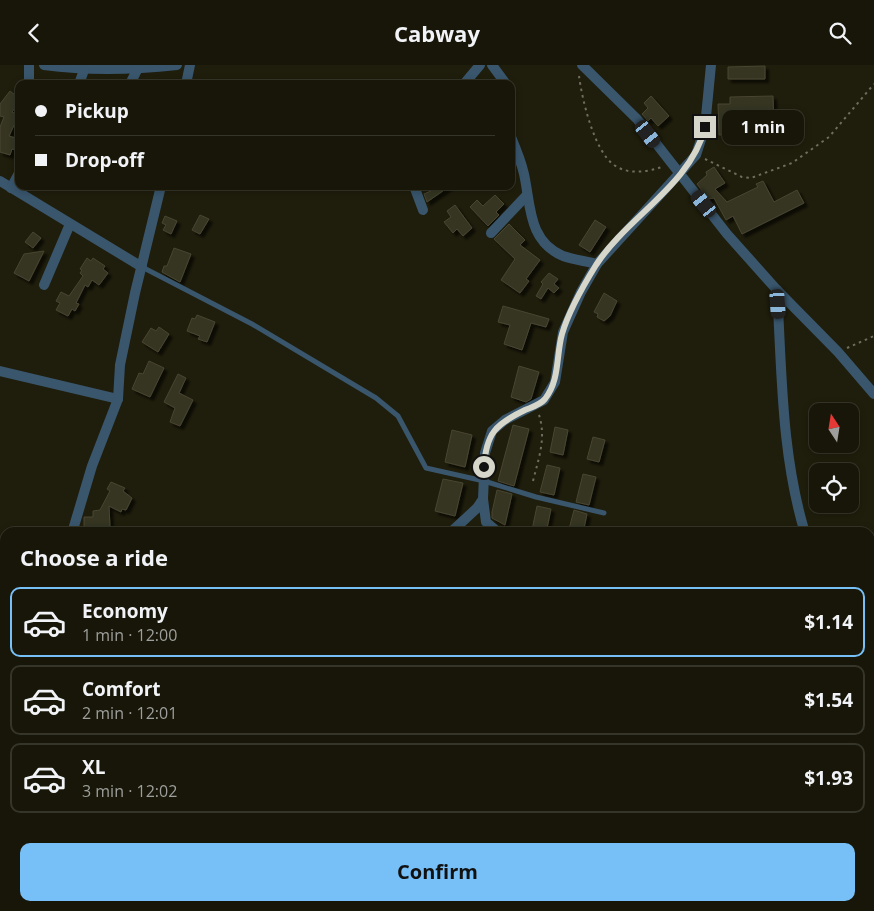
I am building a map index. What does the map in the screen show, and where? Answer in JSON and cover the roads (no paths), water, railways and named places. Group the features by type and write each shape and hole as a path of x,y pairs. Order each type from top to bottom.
{"street":[{"path":"29,65 29,80"},
{"path":"44,65 84,71 137,70 177,65"},
{"path":"187,80 190,65"},
{"path":"467,80 480,65"},
{"path":"492,65 503,80"},
{"path":"492,527 486,522 483,499 485,453 492,431 505,420 544,400 555,382 563,332 580,292 597,264 617,239 696,155 705,127 711,65"},
{"path":"580,69 637,119 777,291 838,352 874,394"},
{"path":"132,80 137,70"},
{"path":"81,80 84,71"},
{"path":"515,148 524,173 532,223 540,238 550,249 564,256 597,264"},
{"path":"10,188 15,180"},
{"path":"0,181 142,267"},
{"path":"74,527 94,458 118,399 120,365 161,190"},
{"path":"415,190 422,210"},
{"path":"491,233 527,195"},
{"path":"44,285 70,224"},
{"path":"777,291 785,442 794,497 802,527"},
{"path":"1,373 64,385 118,399"},
{"path":"457,527 477,509 483,499"}],"lane":[{"path":"142,267 252,324 376,398 398,416 426,468 484,481 536,497 604,513"}]}
